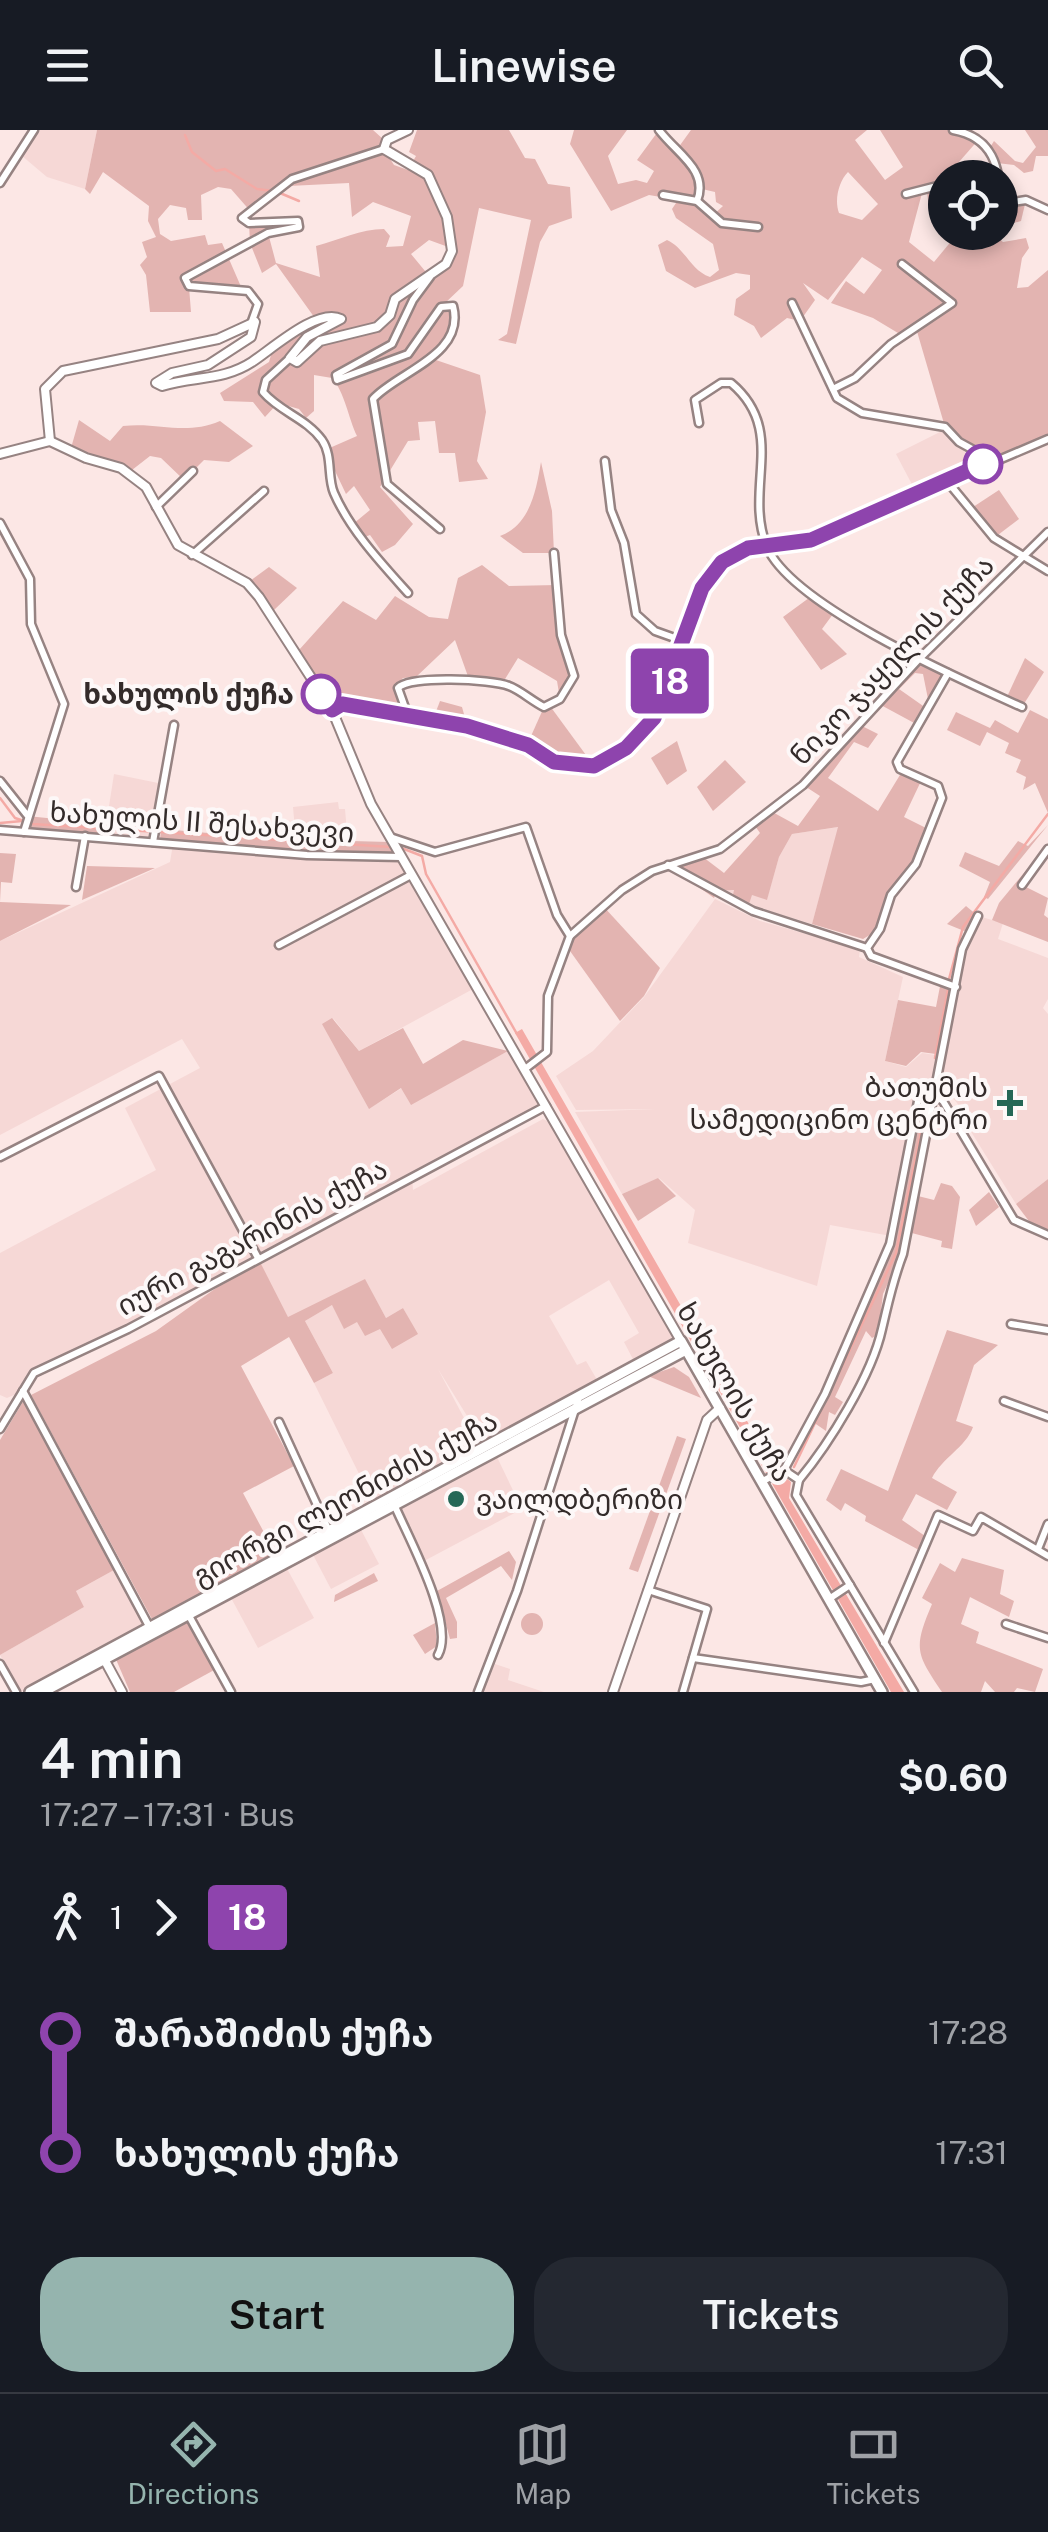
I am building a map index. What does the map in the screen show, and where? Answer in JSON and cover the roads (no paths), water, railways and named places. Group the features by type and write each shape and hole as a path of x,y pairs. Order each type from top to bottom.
{"main road":[{"name":"გიორგი ლეონიძის ქუჩა","path":"30,1692 683,1346"},
{"name":"ხახულის ქუჩა","path":"683,1346 764,1480 882,1692"},
{"name":"გიორგი ლეონიძის ქუჩა","path":"43,1692 150,1628 393,1502"}],"street":[{"path":"0,183 34,130"},
{"path":"384,149 387,140 408,130"},
{"path":"660,130 700,174 702,189 697,202"},
{"path":"953,130 972,133 989,148 993,160"},
{"path":"50,441 44,395 54,375 218,339 252,321 258,304 248,291 189,286 184,281 268,233 299,226 298,222 249,223 242,218 292,178 384,149 428,176 447,218 452,251 446,264 396,299 390,315 376,326 320,341 297,362 290,358"},
{"path":"906,194 928,188"},
{"path":"663,196 697,202 722,223 758,228"},
{"path":"1018,201 1026,200 1048,210"},
{"path":"833,389 856,378 890,344 952,304 902,264"},
{"path":"430,277 412,300 392,344 336,376 337,380 408,354 441,307 453,306 452,325 432,360 387,386 374,400 386,484 440,530"},
{"path":"792,303 833,389 848,406 862,413 944,428 959,442 991,460"},
{"path":"252,321 257,326 251,337 208,365 172,373 156,382 162,386 188,378 227,376 305,326 330,316 341,319 338,324 307,337 266,380 263,392 275,406 296,414 321,439 330,465 332,488 343,510 408,593"},
{"path":"699,423 695,400 720,383 731,383 754,411 765,448 758,494 766,546 775,562 813,595 918,660 1022,707"},
{"path":"332,710 342,704 467,726 528,745 554,762 594,766 626,748 654,718 710,574 748,548 811,540 991,460 1021,454 1048,439"},
{"path":"0,454 50,441 135,476 178,546 224,569 259,597 332,710 391,839 435,852 526,827 557,916 570,936"},
{"path":"605,461 611,510 624,543 636,614 655,631 683,641"},
{"path":"156,507 193,471"},
{"path":"948,481 994,538 1048,571"},
{"path":"192,555 264,491"},
{"path":"0,522 30,578 31,624 64,704 24,832"},
{"name":"ნიკო ჯაყელის ქუჩა","path":"525,1069 548,1052 548,996 570,936 622,890 668,865 720,849 803,785 918,660 1048,532"},
{"path":"408,717 398,688 414,679 513,686 544,707 570,686 574,676 562,635 554,554"},
{"path":"867,948 880,929 891,896 916,864 942,798 938,786 900,769 897,762 948,673"},
{"path":"154,834 174,725"},
{"path":"0,780 27,816"},
{"name":"ხახულის II შესახვევი","path":"0,830 84,836 154,834 400,856"},
{"path":"76,887 84,836"},
{"name":"ხახულის ქუჩა","path":"391,839 683,1346"},
{"path":"1022,885 1048,848"},
{"path":"668,865 753,911 867,948 871,956 956,987"},
{"path":"279,945 411,875"},
{"path":"799,1480 846,1406 882,1331 886,1297 904,1254 962,949 978,916"},
{"path":"0,1157 159,1076 258,1258"},
{"path":"764,1480 781,1471 825,1394 890,1244 919,1096 936,1096"},
{"path":"936,1096 1014,1220 1048,1235"},
{"name":"იური გაგარინის ქუჩა","path":"0,1430 34,1373 128,1329 546,1106"},
{"path":"1011,1324 1048,1330"},
{"path":"22,1391 150,1628"},
{"path":"1004,1402 1048,1417"},
{"path":"478,1692 516,1592 576,1404"},
{"path":"613,1692 707,1420 720,1408"},
{"path":"279,1422 329,1532"},
{"name":"ხახულის ქუჩა","path":"781,1471 799,1480 796,1495 847,1587 914,1692"},
{"path":"393,1502 439,1616 444,1637 438,1655"},
{"path":"884,1642 938,1515 972,1531 981,1517 1048,1556"},
{"path":"1038,1549 1048,1524"},
{"path":"831,1597 847,1587"},
{"path":"648,1590 706,1608 683,1692"},
{"path":"187,1612 231,1692"},
{"path":"1006,1624 1048,1638"},
{"path":"103,1656 122,1692"},
{"path":"693,1658 860,1682 875,1679"},
{"path":"0,1664 16,1692"}],"waterway":[{"path":"185,135 192,152 216,171 225,169 257,189 273,191"},
{"path":"280,193 299,201"},
{"path":"0,798 15,818 33,824 391,847"},
{"path":"949,979 963,927 1048,814"},
{"path":"0,823 22,821"},
{"path":"399,847 422,856 426,874 517,1034"},
{"path":"935,1058 948,989"},
{"path":"794,1467 896,1253 924,1118"}],"place":[{"name":"ხახულის ქუჩა","path":"321,694"},
{"name":"ბათუმის სამედიცინო ცენტრი","path":"1010,1103"},
{"name":"ვაილდბერიზი","path":"456,1499"}]}
